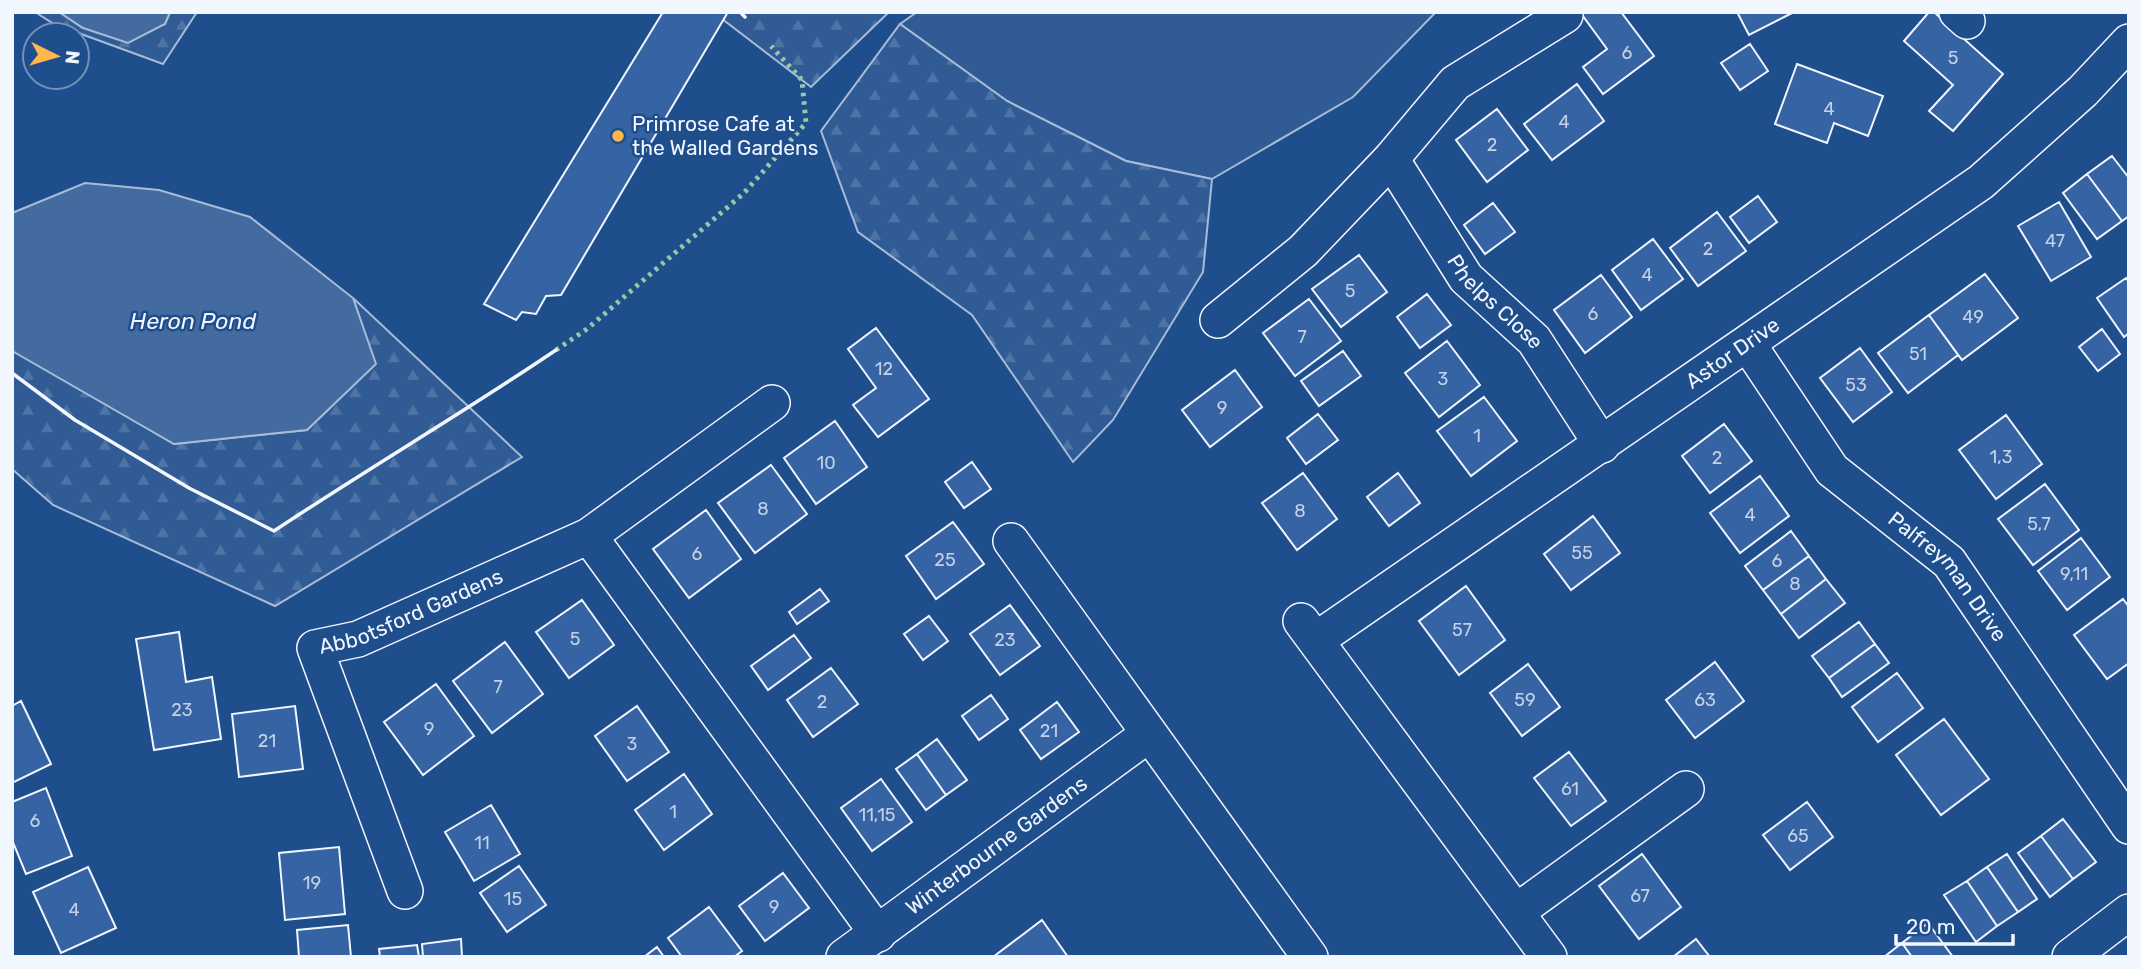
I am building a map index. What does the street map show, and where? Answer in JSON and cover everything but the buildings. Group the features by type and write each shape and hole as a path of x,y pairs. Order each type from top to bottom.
{"street":[{"path":"1218,320 1303,251 1391,159 1455,83 1565,15"},
{"name":"Astor Drive","path":"1549,957 1309,631 1602,445 1981,182 2083,91 2129,42"},
{"name":"Phelps Close","path":"1391,159 1466,278 1534,340 1602,445"},
{"name":"Palfreyman Drive","path":"1748,344 1832,470 1950,562 2129,826"},
{"name":"Abbotsford Gardens","path":"405,891 315,648 358,639 589,536 772,403"},
{"path":"589,536 878,934"},
{"path":"1011,541 1310,957"},
{"name":"Winterbourne Gardens","path":"844,957 1149,734"},
{"path":"1516,912 1686,789"},
{"path":"2070,957 2129,912"}],"green space":[{"path":"35,12 59,12 72,21 49,21"},
{"path":"170,12 197,12 163,64 91,38 91,28 165,24"},
{"path":"713,12 889,12 811,87"},
{"path":"917,12 1436,12 1353,97 1212,179 1126,161 1007,101 900,24"},
{"path":"900,24 1007,101 1126,161 1212,179 1203,272 1113,420 1073,462 972,315 858,232 821,131"},
{"path":"353,298 522,457 275,606 53,505 12,469 12,349 174,444 307,430 375,364"}],"water":[{"path":"59,12 170,12 165,24 128,43 91,31 91,21 72,21"},
{"name":"Heron Pond","path":"85,183 159,190 250,217 353,298 376,364 307,430 174,444 14,352 12,213"}],"hedge":[{"path":"556,350 587,329 744,193 806,123 802,80 771,46"}],"wall":[{"path":"740,12 745,17"},
{"path":"12,373 75,420 189,488 274,531 556,350"}],"place":[{"name":"Primrose Cafe at the Walled Gardens","path":"618,136"}]}
